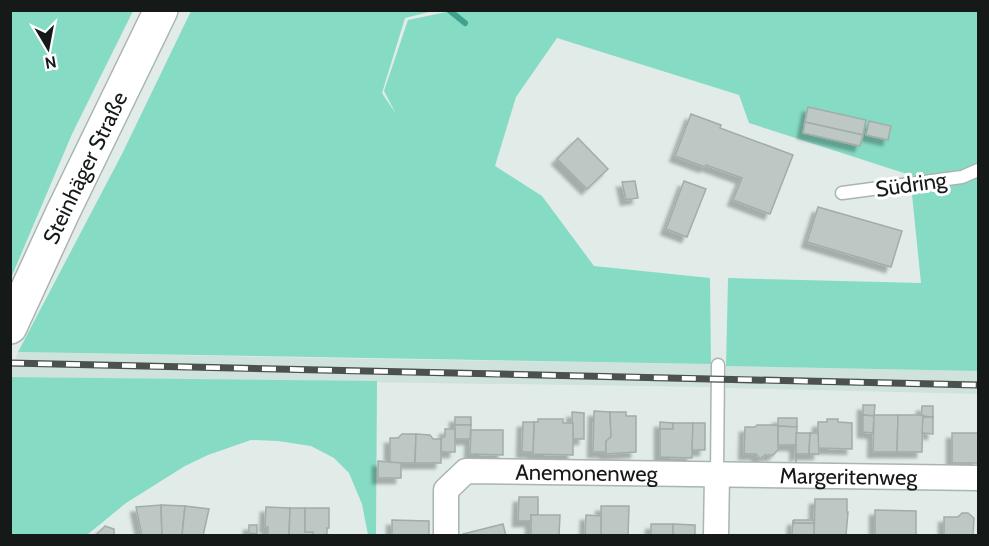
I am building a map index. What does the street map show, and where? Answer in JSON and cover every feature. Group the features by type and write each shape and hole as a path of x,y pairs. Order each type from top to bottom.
{"main road":[{"name":"Steinhäger Straße","path":"10,327 161,10"}],"street":[{"name":"Anemonenweg","path":"446,536 446,490 466,471 717,475"},
{"name":"Margeritenweg","path":"717,475 978,478"},
{"path":"716,536 717,475"}],"lane":[{"name":"Südring","path":"842,193 962,177 978,170"},
{"path":"717,475 718,365"}],"shaded area":[{"path":"18,352 711,364 710,387 11,377 11,370"},
{"path":"726,366 978,371 978,394 726,388"}],"green space":[{"path":"11,10 133,11 72,134 11,278"},
{"path":"191,11 433,11 405,18 382,93 396,114 384,91 408,20 451,11 978,11 978,371 726,366 728,278 921,283 910,175 749,123 739,95 557,38 516,97 495,166 542,196 594,266 710,278 711,364 18,352 122,154"},
{"path":"10,377 377,381 376,535 368,535 362,504 349,473 334,458 311,446 251,440 208,455 185,466 126,503 87,535 11,535"}],"building":[{"path":"808,107 866,120 863,135 805,122"},
{"path":"691,114 721,125 720,128 793,155 770,214 733,200 742,178 675,156"},
{"path":"869,121 891,126 888,140 866,135"},
{"path":"805,122 863,135 860,146 803,133"},
{"path":"578,138 608,169 587,189 557,159"},
{"path":"635,181 638,198 626,200 622,182"},
{"path":"684,181 706,189 687,237 666,229"},
{"path":"818,207 902,231 891,267 807,242"},
{"path":"863,405 875,405 874,416 863,415"},
{"path":"922,406 933,406 933,417 921,416"},
{"path":"594,411 610,412 611,437 606,441 606,454 605,452 593,452"},
{"path":"572,412 584,413 584,439 573,439"},
{"path":"610,412 626,412 626,416 636,416 636,452 606,454 606,441 611,437"},
{"path":"863,415 874,416 873,433 863,432"},
{"path":"874,415 898,415 897,452 873,452"},
{"path":"898,415 923,415 922,452 897,452"},
{"path":"455,417 471,417 471,425 455,425"},
{"path":"923,417 933,417 933,434 922,433"},
{"path":"778,418 797,418 797,427 778,426"},
{"path":"538,419 563,419 563,423 573,423 573,455 533,454 534,422 538,422"},
{"path":"827,419 852,423 852,449 818,448 818,422 827,422"},
{"path":"523,422 534,422 533,452 522,452"},
{"path":"660,422 673,423 673,429 660,429"},
{"path":"673,423 693,423 692,458 660,457 660,429 673,429"},
{"path":"693,423 705,423 705,450 692,450"},
{"path":"455,425 471,425 470,439 455,439"},
{"path":"778,425 778,450 773,455 765,455 760,459 756,454 744,454 745,427"},
{"path":"778,426 797,427 796,465 795,445 778,445"},
{"path":"445,429 455,429 455,452 441,452 441,439 445,436"},
{"path":"471,430 503,430 503,455 470,454"},
{"path":"796,433 810,433 809,454 796,454"},
{"path":"810,433 818,433 819,454 809,454"},
{"path":"952,433 978,433 978,463 952,463"},
{"path":"402,434 416,434 415,463 390,463 390,438 398,438"},
{"path":"416,434 441,439 441,463 415,463"},
{"path":"378,461 401,463 401,478 378,478"},
{"path":"519,497 538,497 538,515 531,515 531,521 518,521"},
{"path":"815,499 847,499 846,536 814,536"},
{"path":"161,505 162,536 142,536 136,507"},
{"path":"161,505 185,506 182,536 162,536"},
{"path":"185,506 209,509 203,536 182,536"},
{"path":"601,506 629,506 628,536 601,536"},
{"path":"266,507 290,508 289,536 268,536 268,527 265,527"},
{"path":"290,508 305,508 305,532 313,532 313,536 289,536"},
{"path":"305,508 329,508 327,536 313,536 313,532 305,532"},
{"path":"875,510 916,511 916,536 875,536"},
{"path":"962,513 968,513 974,518 973,536 944,536 944,517 958,517"},
{"path":"531,515 560,515 559,536 531,536"},
{"path":"586,515 601,516 601,536 585,536"},
{"path":"392,520 429,521 429,536 392,536"},
{"path":"793,520 794,523 814,523 814,536 792,536"},
{"path":"794,520 814,520 814,523 794,523"},
{"path":"503,524 506,536 464,536 463,534"},
{"path":"651,524 673,524 673,536 651,536"},
{"path":"673,524 695,525 695,536 673,536"},
{"path":"249,525 257,525 257,534 249,533"},
{"path":"105,526 114,529 114,536 95,536"}],"waterway":[{"path":"449,10 465,23"}],"railway":[{"path":"10,363 978,385"}]}
